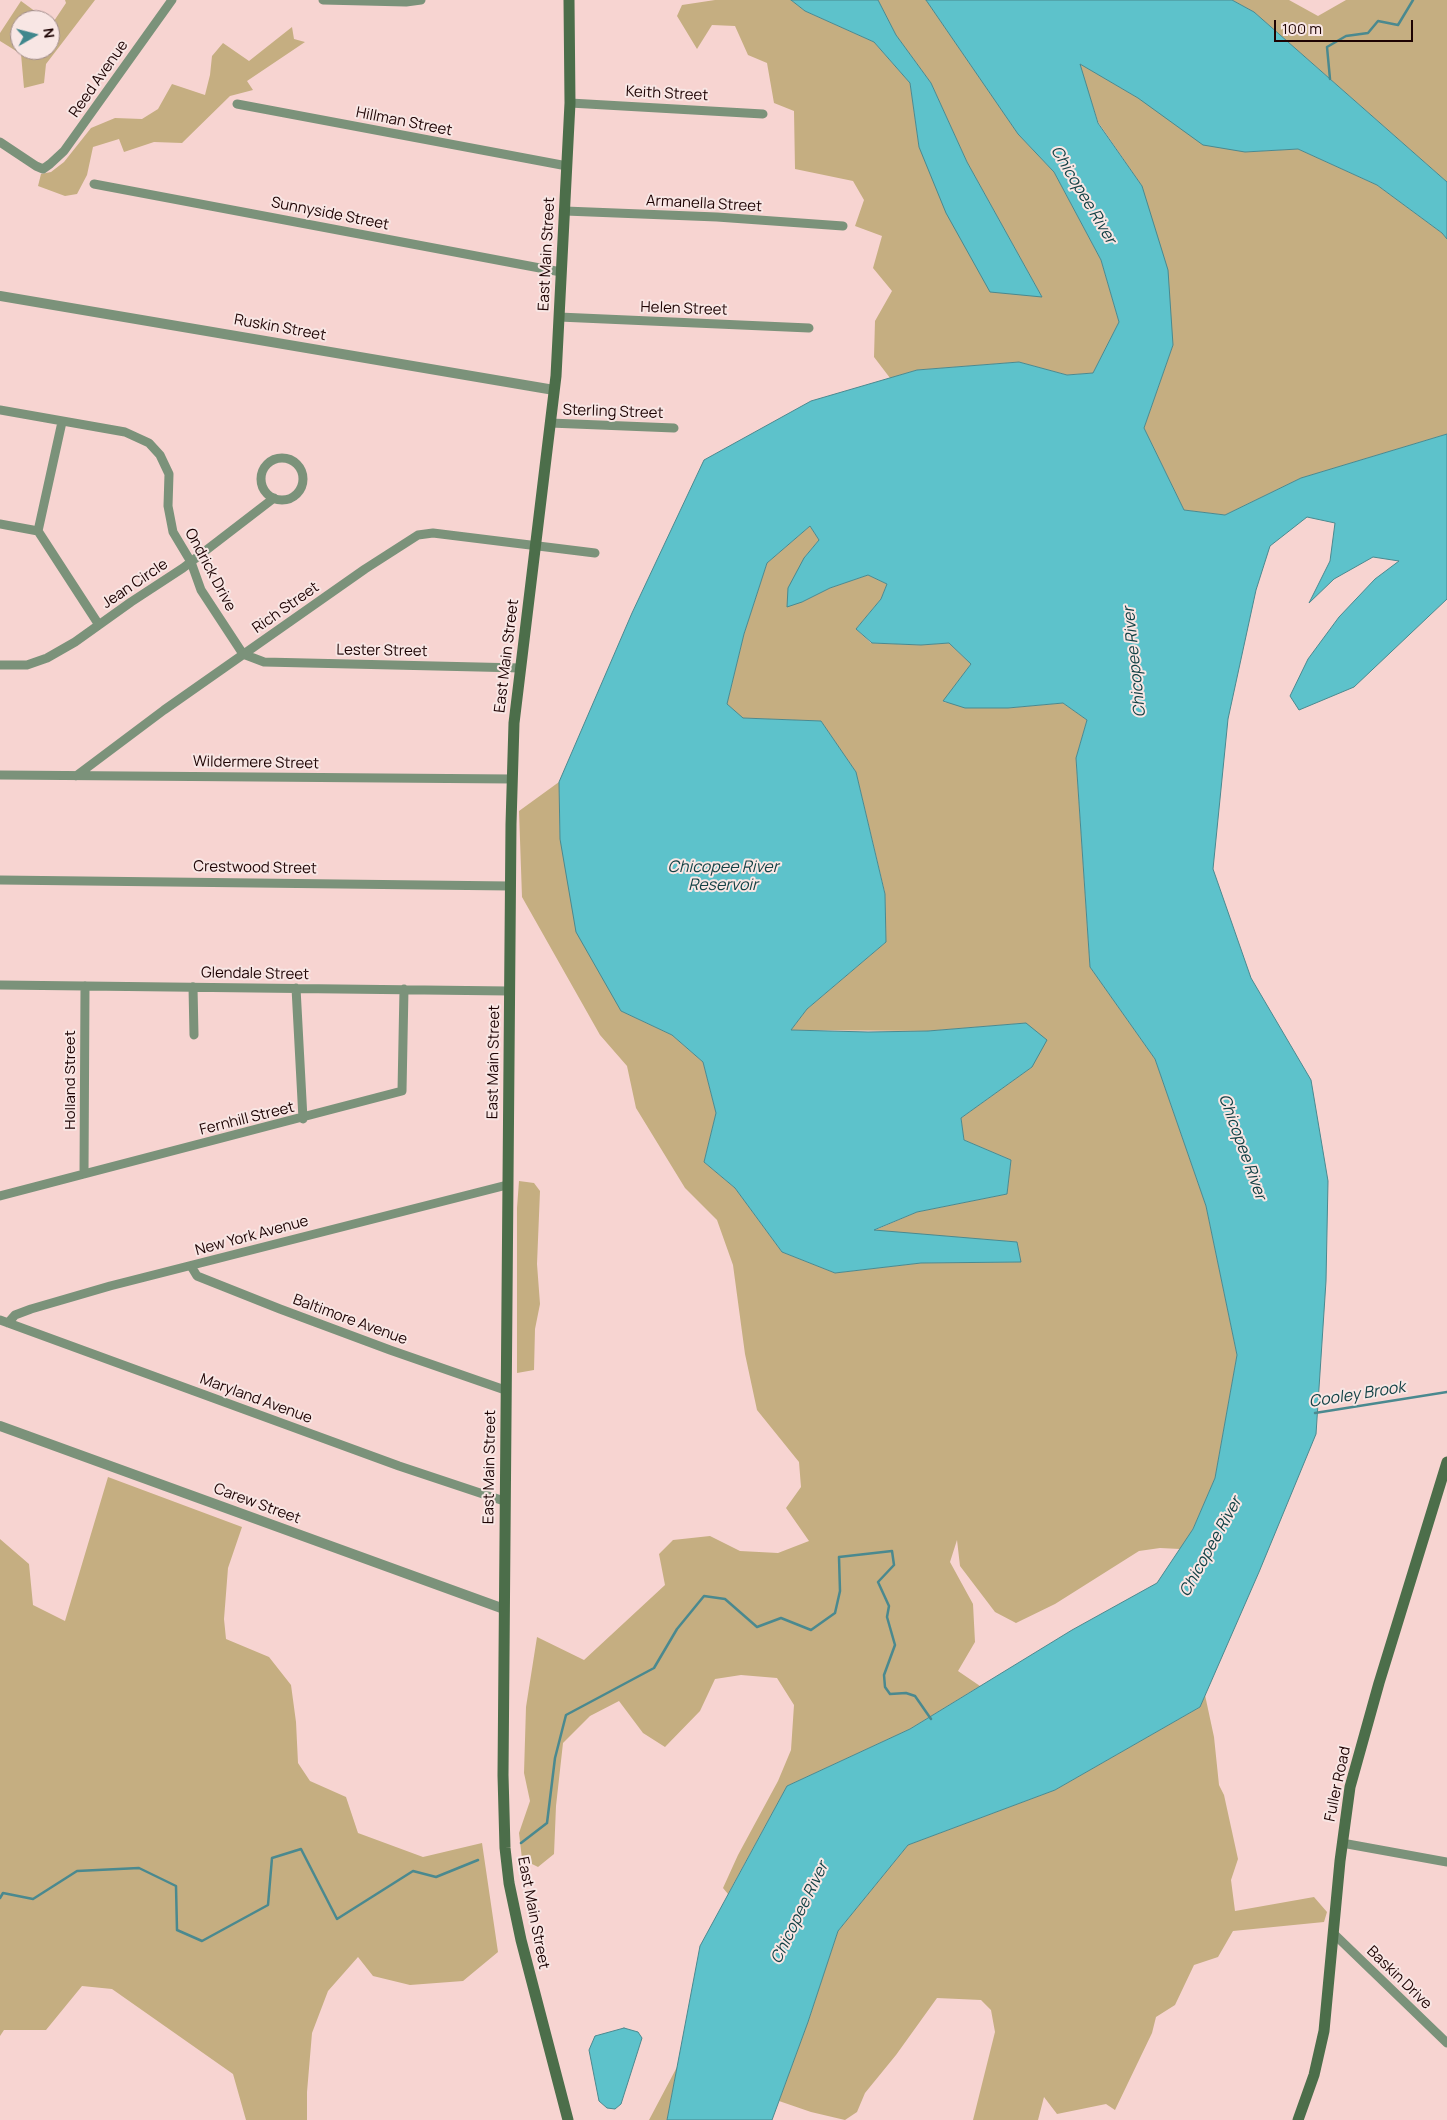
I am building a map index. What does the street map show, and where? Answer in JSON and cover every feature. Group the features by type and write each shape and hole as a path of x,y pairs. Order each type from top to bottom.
{"main road":[{"name":"East Main Street","path":"568,2120 521,1940 509,1883 503,1815 510,886 514,723 554,390 570,103 569,0"},
{"name":"Fuller Road","path":"1298,2120 1314,2075 1324,2031 1342,1843 1350,1787 1379,1683 1447,1462"}],"street":[{"name":"Reed Avenue","path":"0,142 43,169 64,151 172,0"},
{"path":"323,0 406,2 421,0"},
{"name":"Keith Street","path":"570,103 763,114"},
{"name":"Hillman Street","path":"237,104 567,166"},
{"name":"Sunnyside Street","path":"94,184 561,272"},
{"name":"Armanella Street","path":"564,211 717,217 843,226"},
{"name":"Ruskin Street","path":"0,296 554,390"},
{"name":"Helen Street","path":"559,317 809,328"},
{"name":"Ondrick Drive","path":"0,410 126,432 150,443 160,455 169,474 168,506 173,532 191,562 201,590 243,654"},
{"path":"62,422 38,531 99,625"},
{"name":"Sterling Street","path":"550,423 674,428"},
{"name":"Jean Circle","path":"0,665 27,665 47,658 76,642 191,562 274,498 287,500 295,496 301,489 303,475 300,467 293,461 284,458 277,459 270,462 264,469 262,476 263,486 266,492 274,498"},
{"path":"0,524 38,531"},
{"name":"Rich Street","path":"76,776 243,654 418,535 433,533 595,553"},
{"name":"Lester Street","path":"243,654 264,662 521,668"},
{"name":"Wildermere Street","path":"0,775 512,779"},
{"name":"Crestwood Street","path":"0,880 510,886"},
{"name":"Glendale Street","path":"0,985 509,991"},
{"name":"Holland Street","path":"84,1174 85,986"},
{"path":"193,986 194,1035"},
{"path":"296,988 303,1119"},
{"name":"Fernhill Street","path":"0,1196 402,1092 404,989"},
{"name":"New York Avenue","path":"4,1321 30,1309 110,1286 507,1185"},
{"name":"Baltimore Avenue","path":"191,1266 197,1276 280,1309 505,1390"},
{"name":"Maryland Avenue","path":"4,1321 399,1466 504,1501"},
{"name":"Carew Street","path":"0,1426 504,1609"},
{"path":"1342,1843 1447,1862"},
{"name":"Baskin Drive","path":"1333,1933 1447,2043"}],"shaded area":[{"path":"65,0 95,0 60,46 60,12 66,3"},
{"path":"715,0 791,0 805,11 874,42 910,83 919,147 1042,297 967,162 931,83 896,35 878,0 926,0 1018,134 1054,172 1101,260 1119,322 1093,373 1067,375 1019,362 917,370 890,378 874,357 875,321 892,291 873,268 882,236 855,226 864,200 853,181 795,169 794,111 774,103 767,63 748,55 735,26 712,25 697,49 677,16 682,5"},
{"path":"1232,0 1289,0 1318,16 1346,0 1447,0 1447,182 1254,12"},
{"path":"21,1 33,10 15,10"},
{"path":"10,18 10,47 0,41 0,33"},
{"path":"292,27 294,39 305,42 247,81 253,90 230,96 182,143 154,142 124,152 119,139 93,147 87,175 77,194 65,196 38,186 41,174 51,172 64,162 91,128 115,118 142,119 158,109 172,84 205,95 212,56 223,43 249,61"},
{"path":"22,60 49,60 46,64 44,83 24,88"},
{"path":"1079,63 1138,98 1245,152 1298,149 1377,185 1442,233 1447,239 1447,434 1301,478 1225,515 1184,510 1144,428 1173,345 1142,186 1098,122"},
{"path":"810,526 819,540 804,558 802,602 830,588 868,575 887,584 881,599 856,629 871,643 921,645 949,643 971,664 943,702 1008,708 1063,703 1087,720 1076,758 1090,967 1155,1059 1206,1206 1237,1355 1215,1478 1193,1529 1180,1549 1160,1548 1139,1551 1055,1604 1016,1623 995,1612 960,1566 957,1540 950,1562 973,1604 975,1642 958,1671 980,1686 910,1729 787,1786 728,1894 723,1888 738,1855 778,1781 791,1750 794,1705 777,1678 741,1675 715,1679 700,1711 665,1747 643,1733 619,1701 590,1716 563,1743 556,1806 554,1854 538,1867 522,1859 519,1833 530,1801 524,1773 526,1707 537,1637 584,1660 665,1585 659,1554 673,1540 710,1536 740,1551 778,1553 809,1541 786,1508 801,1487 799,1462 757,1410 745,1354 733,1265 717,1220 685,1188 636,1108 627,1066 600,1035 522,897 519,811 559,782 560,839 621,1011 672,1035 703,1062 716,1113 704,1162 735,1188 782,1252 835,1273 921,1263 1020,1262 1017,1242 873,1231 917,1212 1007,1194 1011,1160 964,1140 961,1118 1032,1067 1026,1023 928,1031 791,1030 807,1009 886,942 885,893 856,772 821,721 742,718 727,704 744,634 767,563"},
{"path":"519,1181 534,1183 540,1191 537,1264 540,1304 535,1329 534,1370 517,1373 517,1208"},
{"path":"108,1477 242,1527 228,1568 224,1619 226,1639 269,1657 291,1685 296,1722 298,1763 310,1781 346,1797 358,1833 423,1857 482,1843 498,1952 463,1981 410,1985 373,1976 358,1957 328,1991 312,2033 307,2092 307,2120 246,2120 233,2074 112,1989 82,1986 46,2030 4,2030 0,2036 0,1539 29,1564 33,1605 65,1621"},
{"path":"1205,1695 1214,1737 1219,1785 1224,1795 1238,1859 1231,1880 1235,1911 1314,1897 1327,1912 1324,1922 1233,1931 1218,1957 1194,1965 1175,2005 1156,2017 1152,2033 1115,2110 1106,2104 1057,2114 1044,2097 1038,2120 973,2120 995,2032 991,2010 981,2000 937,1998 896,2055 865,2093 857,2112 845,2120 811,2112 779,2101 838,1931 908,1845 1055,1790 1200,1707"},
{"path":"677,2067 667,2120 649,2120"}],"water":[{"path":"791,0 878,0 896,35 931,83 967,162 1042,297 990,292 946,213 919,147 910,83 874,42 805,11"},
{"name":"Chicopee River Reservoir","path":"926,0 1232,0 1254,12 1447,182 1447,239 1442,233 1377,185 1298,149 1245,152 1203,145 1138,98 1080,64 1098,123 1142,186 1168,270 1173,345 1144,428 1184,510 1225,515 1301,478 1447,434 1447,599 1354,687 1299,710 1290,696 1308,659 1339,617 1375,579 1399,561 1373,557 1334,579 1309,603 1330,561 1335,523 1307,517 1270,546 1256,590 1228,719 1213,869 1251,978 1311,1080 1328,1181 1326,1281 1316,1434 1259,1572 1200,1707 1055,1790 908,1845 838,1931 808,2022 772,2120 667,2120 700,1946 787,1786 910,1729 1072,1630 1157,1583 1193,1529 1215,1478 1237,1355 1206,1206 1155,1059 1090,967 1076,758 1087,720 1063,703 1008,708 965,708 943,701 971,664 949,643 921,645 872,643 856,629 881,599 887,584 868,575 830,588 787,607 788,588 804,558 819,540 810,526 767,563 744,634 727,704 743,718 821,721 856,772 885,894 886,942 807,1009 791,1030 928,1031 1026,1023 1047,1040 1032,1067 961,1118 964,1140 1011,1160 1007,1194 917,1212 874,1230 1017,1242 1021,1262 921,1263 835,1273 782,1252 735,1188 704,1162 716,1113 703,1062 672,1035 621,1011 576,932 560,839 559,782 632,613 704,460 811,401 917,370 1019,362 1067,375 1093,373 1119,322 1101,260 1054,172 1018,134"},
{"path":"624,2028 638,2032 642,2038 621,2104 615,2109 607,2108 599,2101 589,2050 595,2036"}],"waterway":[{"path":"1330,79 1327,47 1346,36 1368,33 1378,21 1398,25 1413,0"},
{"name":"Cooley Brook","path":"1315,1413 1447,1392"},
{"path":"521,1843 547,1823 555,1758 566,1715 654,1668 677,1629 704,1596 725,1599 757,1627 781,1618 811,1630 835,1613 840,1591 839,1557 892,1551 894,1565 878,1582 889,1606 887,1617 895,1645 884,1675 885,1687 890,1694 906,1693 915,1696 931,1719"},
{"path":"0,1898 3,1893 33,1899 77,1871 139,1868 176,1886 177,1930 202,1941 268,1905 272,1858 301,1849 337,1919 413,1871 436,1877 478,1860"}],"water label":[{"name":"Chicopee River","path":"1083,195"},
{"name":"Chicopee River","path":"1135,662"},
{"name":"Chicopee River","path":"1242,1147"},
{"name":"Chicopee River","path":"1211,1547"},
{"name":"Chicopee River","path":"800,1913"}]}
